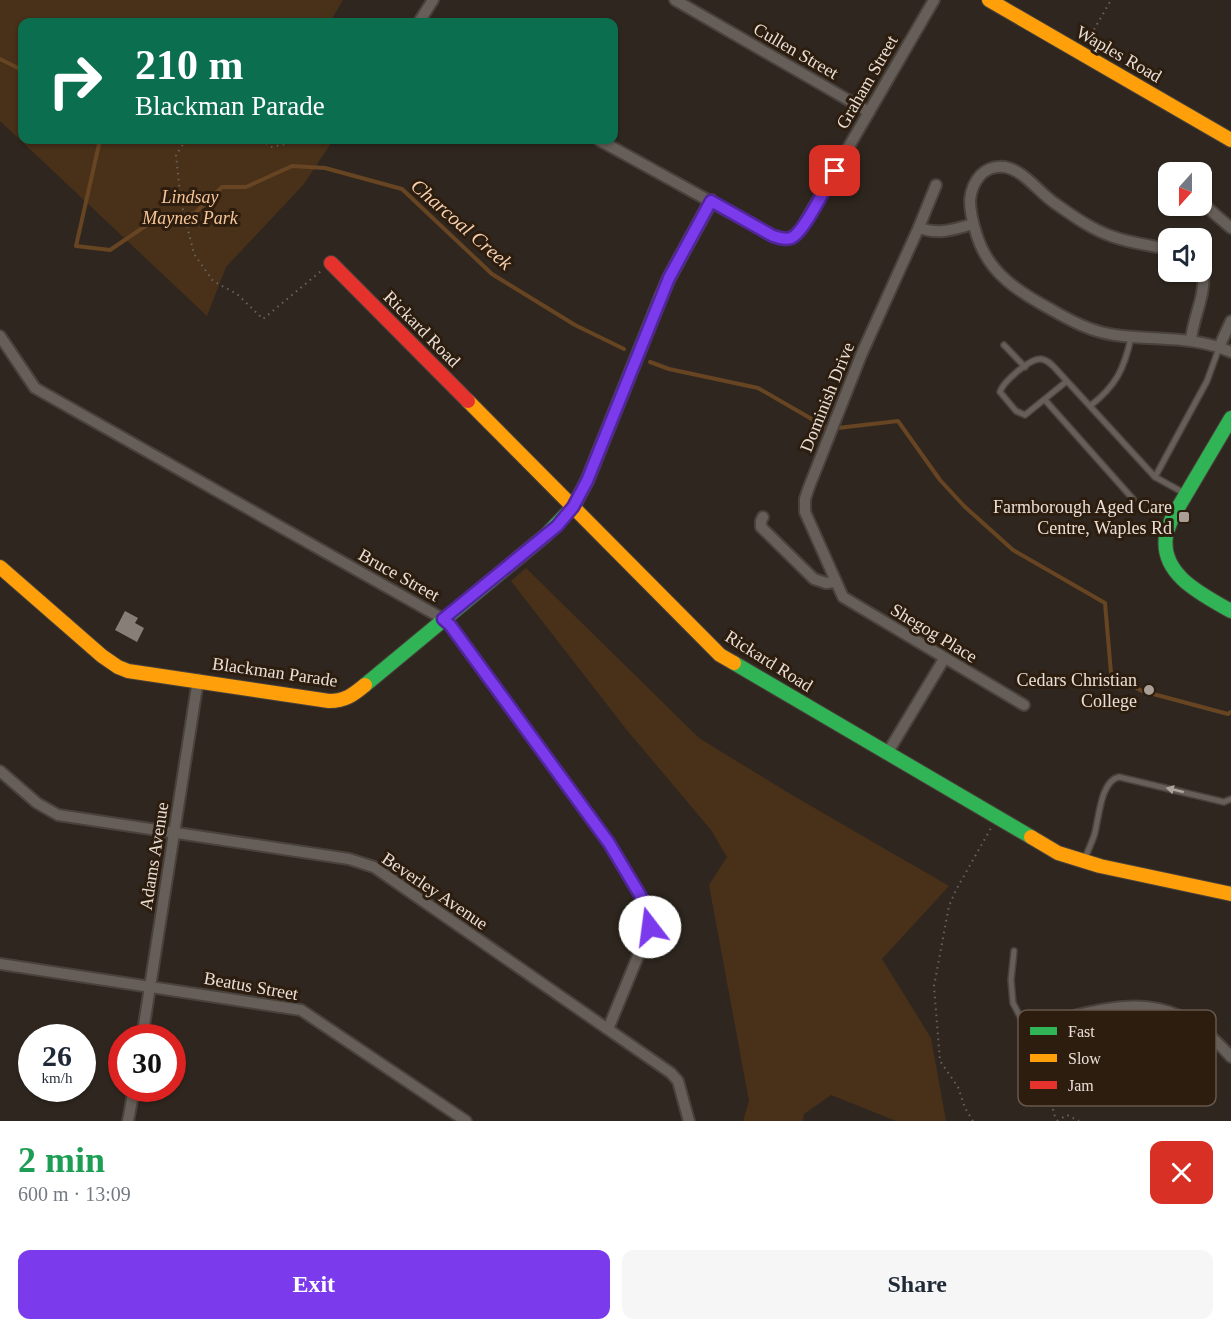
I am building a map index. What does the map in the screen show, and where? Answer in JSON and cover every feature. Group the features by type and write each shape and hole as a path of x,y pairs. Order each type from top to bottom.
{"street":[{"path":"422,18 433,0"},
{"name":"Cullen Street","path":"675,0 869,112"},
{"name":"Graham Street","path":"606,144 773,236 790,239 801,229 934,0"},
{"name":"Waples Road","path":"990,0 1231,140"},
{"path":"1158,247 1121,239 1098,231 1054,204 1023,175 1007,168 991,168 984,171 974,183 970,205 978,240 993,268 1015,289 1080,325 1103,333 1131,337 1191,339 1231,352"},
{"name":"Dominish Drive","path":"836,582 808,520 804,505 807,493 862,353 936,185"},
{"name":"Blackman Parade","path":"0,567 102,656 128,671 340,701 350,697 552,530 573,507 587,481 669,278 711,201"},
{"path":"1212,212 1231,228"},
{"path":"919,227 927,231 944,231 973,224"},
{"name":"Rickard Road","path":"331,263 720,656 1048,848 1083,862 1231,894"},
{"path":"1191,339 1203,282"},
{"path":"1219,347 1231,321"},
{"name":"Bruce Street","path":"0,336 35,388 450,625 609,843 646,905 650,927 608,1029"},
{"path":"1231,418 1185,494 1166,533 1167,552 1173,570 1186,584 1231,611"},
{"path":"763,516 761,527 814,579 826,583 836,582"},
{"name":"Shegog Place","path":"836,582 843,597 1024,705"},
{"path":"888,753 944,659"},
{"name":"Adams Avenue","path":"144,1024 198,680"},
{"name":"Beverley Avenue","path":"0,771 37,803 58,815 365,863 374,867 671,1074 678,1082 689,1121"},
{"name":"Beatus Street","path":"0,964 300,1010 466,1121"},
{"path":"1102,1010 1119,1006 1156,1007 1166,1010"},
{"path":"1216,1042 1231,1057"},
{"path":"128,1121 132,1102"}],"lane":[{"path":"1090,406 1113,385 1124,364 1131,337"},
{"path":"1004,345 1024,367"},
{"path":"1155,477 1208,381 1219,347"},
{"path":"1066,381 1030,412 1022,415 1002,394 1001,390 1024,367 1035,360 1045,360 1066,381 1090,406 1155,477 1185,494"},
{"path":"1045,400 1133,499"},
{"path":"1083,862 1094,835 1106,788 1113,778 1119,777 1224,802 1231,799"},
{"path":"1014,951 1011,980 1013,1003 1018,1013"}],"path":[{"path":"1088,40 1111,0"},
{"path":"184,144 177,155 181,202 194,254 213,281 237,294 263,319 331,263"},
{"path":"267,144 272,147 285,144"},
{"path":"973,1121 965,1108 958,1087 940,1061 934,986 949,906 997,818"},
{"path":"1052,1106 1057,1121 1067,1115 1079,1121"}],"green space":[{"name":"Lindsay Maynes Park","path":"0,0 343,0 332,18 18,18 18,138 0,121"},
{"name":"Lindsay Maynes Park","path":"24,144 330,144 304,184 226,267 207,316"},
{"path":"526,568 699,738 949,886 882,959 931,1038 946,1121 896,1121 831,1095 804,1114 803,1121 743,1121 749,1101 709,885 727,857 711,830 626,729 511,581"}],"building":[{"path":"125,611 138,618 135,623 144,628 137,642 115,630"}],"waterway":[{"name":"Charcoal Creek","path":"0,59 18,68"},
{"name":"Charcoal Creek","path":"99,144 76,246 110,250 147,225 195,213 222,187 246,187 292,166 325,168 402,189 492,274 575,325 624,349"},
{"name":"Charcoal Creek","path":"650,362 669,369 758,388 829,429 898,421 940,480 964,506 1013,550 1105,603 1111,673 1142,691 1228,714 1231,712"}],"traffic: fast":[{"path":"365,685 546,535 573,507 587,481 661,297"},
{"path":"1231,418 1172,518 1166,536 1166,550 1177,573 1197,591 1231,611"},
{"path":"734,663 1031,837"}],"traffic: slow":[{"path":"989,0 1231,140"},
{"path":"661,297 711,201"},
{"path":"468,401 720,655 734,663"},
{"path":"0,567 102,656 128,671 329,701 348,697 365,685"},
{"path":"1031,837 1058,853 1100,866 1231,894"}],"traffic: jam":[{"path":"331,263 468,401"}],"place":[{"name":"Farmborough Aged Care Centre, Waples Rd","path":"1184,517"},
{"name":"Cedars Christian College","path":"1149,690"}],"route":[{"path":"650,927 646,905 609,843 450,625 443,619 557,526 573,507 587,481 669,278 711,201 773,236 790,239 801,229 835,171"}]}
